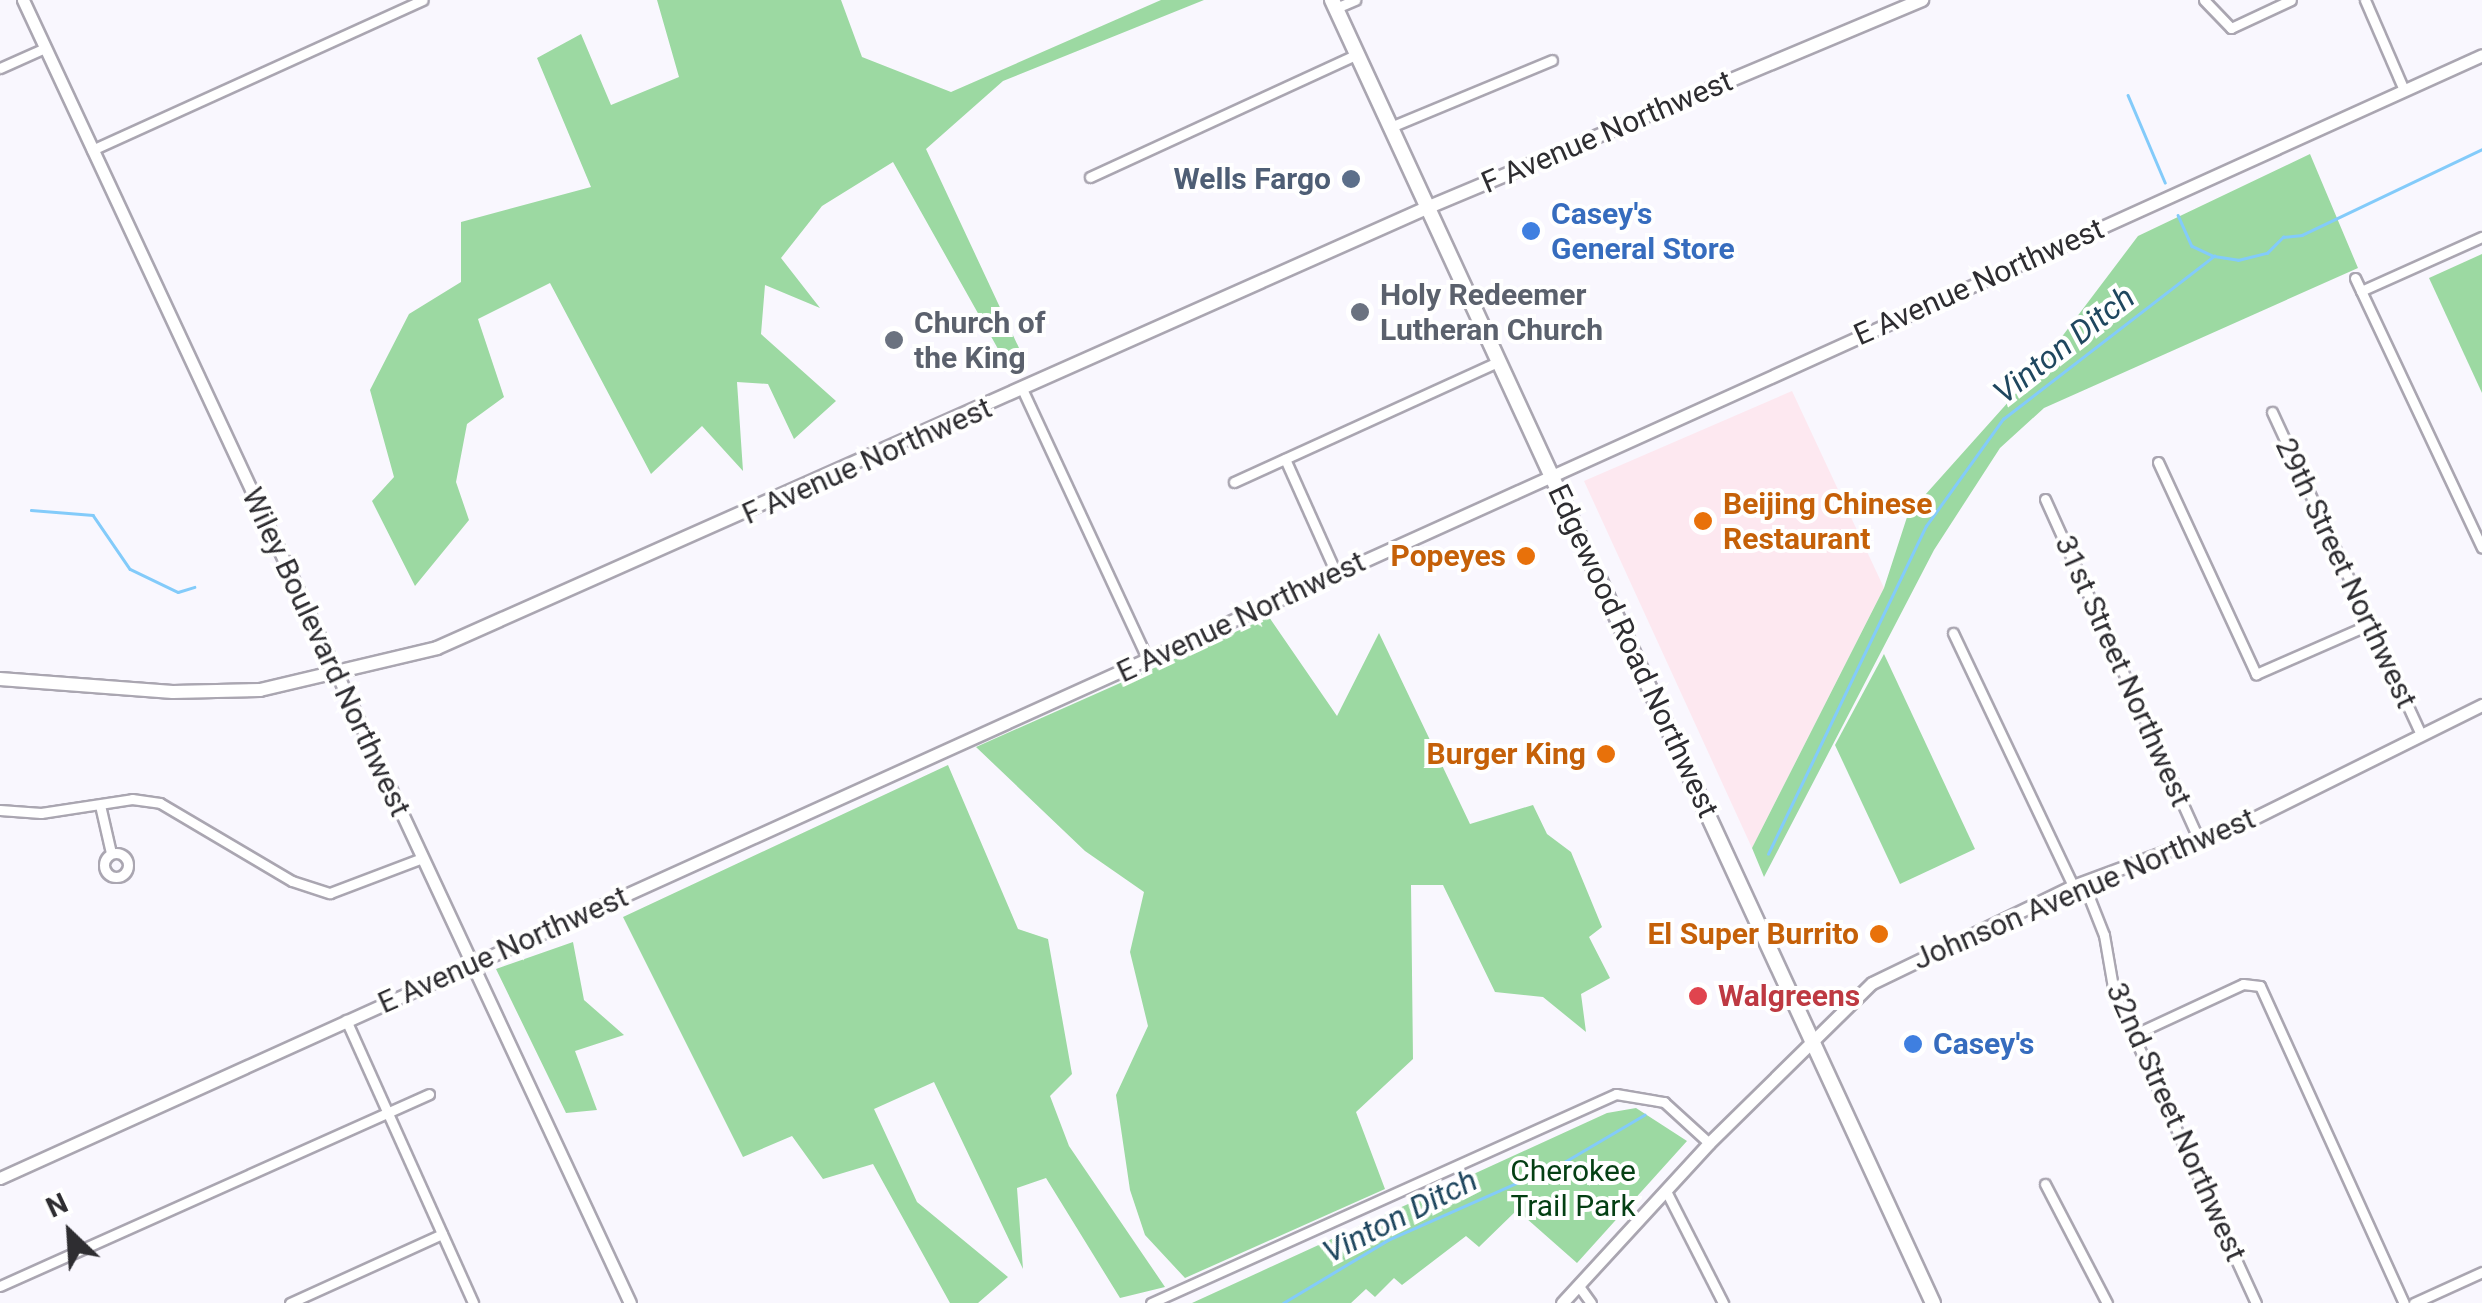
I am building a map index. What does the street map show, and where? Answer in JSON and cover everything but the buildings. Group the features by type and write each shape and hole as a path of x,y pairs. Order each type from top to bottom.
{"main road":[{"name":"F Avenue Northwest","path":"0,679 216,693 337,677 482,631 1429,207 1922,0"},
{"name":"Edgewood Road Northwest","path":"1334,4 1933,1303"}],"street":[{"name":"Wiley Boulevard Northwest","path":"23,0 630,1303"},
{"path":"92,150 423,0"},
{"path":"1334,4 1355,0"},
{"path":"2204,0 2232,28 2291,0"},
{"path":"2365,0 2404,90"},
{"path":"0,68 45,48"},
{"path":"1090,177 1358,54"},
{"name":"E Avenue Northwest","path":"0,1178 2482,55"},
{"path":"1393,126 1552,60"},
{"path":"2361,290 2482,237"},
{"path":"2355,278 2482,548"},
{"path":"1234,482 1500,360"},
{"path":"1023,391 1148,660"},
{"name":"29th Street Northwest","path":"2272,412 2420,733"},
{"path":"1285,458 1336,573"},
{"path":"2158,462 2256,674 2368,624"},
{"name":"31st Street Northwest","path":"2045,499 2200,843"},
{"name":"32nd Street Northwest","path":"1953,633 2078,884 2132,1035 2256,1303"},
{"name":"Johnson Avenue Northwest","path":"1562,1303 1811,1038 1891,971 2078,884 2200,843 2482,705"},
{"path":"0,810 41,814 132,800 172,808 309,890 352,890 422,858"},
{"path":"100,804 112,854"},
{"path":"2132,1035 2243,984 2260,986 2404,1303"},
{"path":"346,1020 473,1303"},
{"path":"0,1286 429,1094"},
{"path":"1151,1303 1616,1094 1664,1102 1709,1143"},
{"path":"2045,1184 2107,1303"},
{"path":"1666,1191 1723,1303"},
{"path":"290,1303 442,1234"},
{"path":"2414,1303 2482,1272"},
{"path":"1578,1285 1590,1303"}],"shaded area":[{"path":"1792,391 1884,588 1752,848 1584,481"}],"green space":[{"path":"657,0 841,0 862,57 951,92 1161,0 1204,0 1003,81 926,149 1026,363 1002,356 893,162 822,206 781,258 820,308 765,285 761,334 836,401 794,439 768,384 737,382 743,471 702,426 651,474 550,283 478,319 504,397 467,424 456,482 469,520 415,586 372,501 394,477 370,390 409,314 461,282 461,222 591,187 537,58 581,34 611,105 679,77"},
{"path":"2310,154 2358,268 2044,408 2000,448 1934,550 1764,877 1752,848 1884,588 1908,514 2036,371 2138,236"},
{"path":"2482,254 2482,393 2429,278"},
{"path":"1269,617 1337,716 1379,633 1470,824 1533,805 1547,834 1571,852 1602,927 1589,937 1610,978 1581,994 1586,1032 1543,997 1495,992 1443,885 1411,885 1413,1059 1356,1112 1385,1189 1185,1278 1145,1235 1130,1190 1116,1095 1148,1026 1130,952 1144,892 1085,851 976,747"},
{"path":"1884,654 1975,849 1900,884 1835,745"},
{"path":"948,765 1018,929 1048,939 1072,1074 1050,1096 1069,1146 1165,1287 1120,1298 1046,1178 1017,1188 1023,1269 934,1082 874,1109 917,1202 1008,1277 978,1303 950,1303 873,1164 823,1179 792,1136 743,1157 623,917"},
{"path":"573,942 584,1000 624,1035 575,1051 597,1110 566,1113 496,969"},
{"name":"Cherokee Trail Park","path":"1636,1108 1687,1141 1577,1263 1517,1210 1479,1247 1466,1236 1402,1285 1394,1278 1375,1297 1366,1289 1351,1303 1192,1303 1607,1113"}],"waterway":[{"path":"2128,95 2165,182"},
{"name":"Vinton Ditch","path":"1768,854 1926,526 2003,419 2214,256 2238,260 2267,253 2283,237 2302,235 2482,149"},
{"path":"2178,215 2192,246 2213,256"},
{"path":"31,510 93,515 130,569 178,592 194,587"},
{"name":"Vinton Ditch","path":"1283,1303 1388,1240 1566,1161 1644,1115"}],"place":[{"name":"Wells Fargo","path":"1351,179"},
{"name":"Casey's General Store","path":"1531,231"},
{"name":"Holy Redeemer Lutheran Church","path":"1360,312"},
{"name":"Church of the King","path":"894,340"},
{"name":"Beijing Chinese Restaurant","path":"1703,521"},
{"name":"Popeyes","path":"1526,556"},
{"name":"Burger King","path":"1606,754"},
{"name":"El Super Burrito","path":"1879,934"},
{"name":"Walgreens","path":"1698,996"},
{"name":"Casey's","path":"1913,1044"}]}
